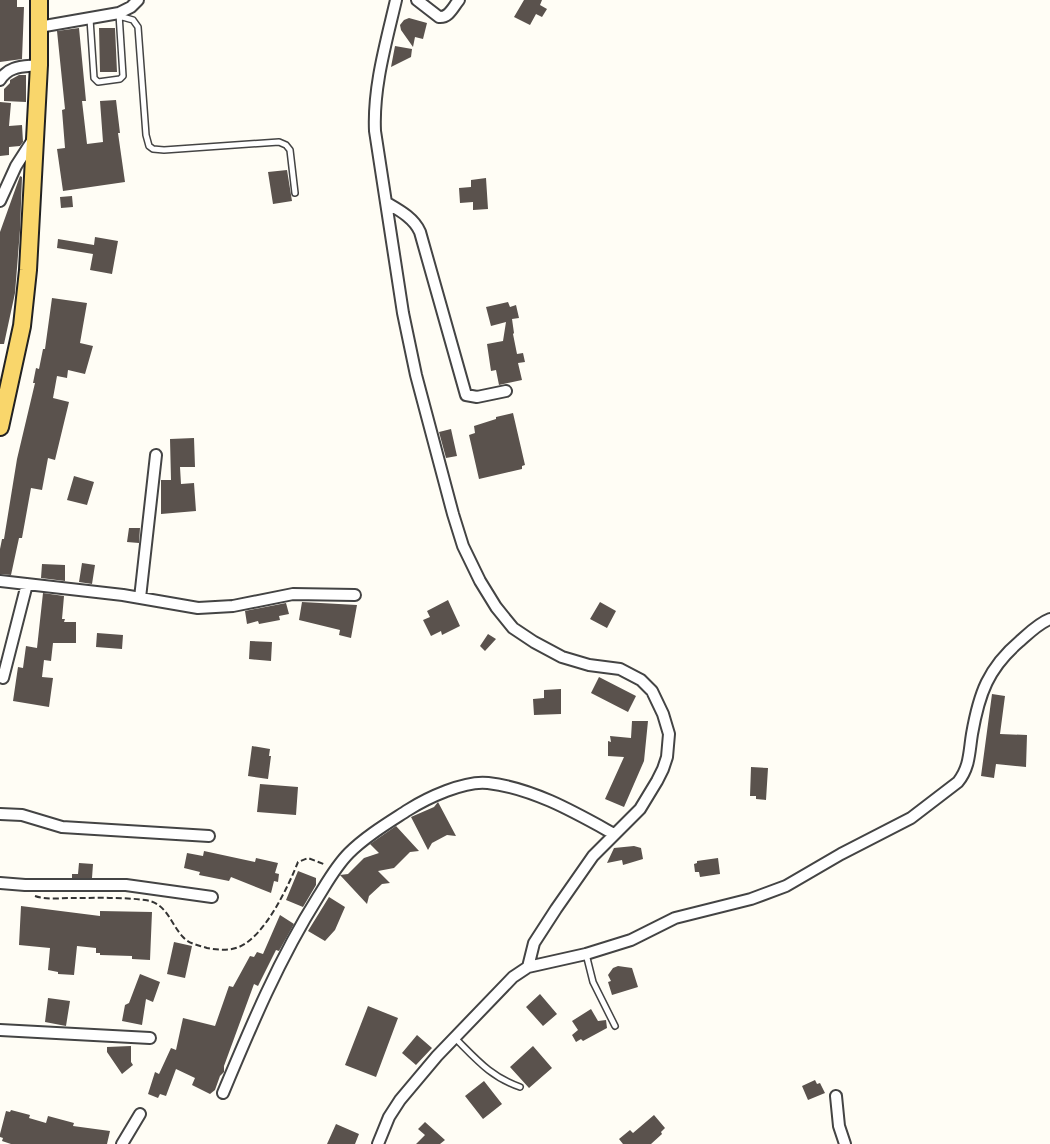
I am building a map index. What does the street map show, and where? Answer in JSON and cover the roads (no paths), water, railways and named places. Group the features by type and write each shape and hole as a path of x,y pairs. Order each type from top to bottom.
{"main road":[{"path":"0,427 22,326 28,270 39,65 39,1"}],"street":[{"path":"39,27 119,15 138,0"},
{"path":"396,0 376,82 374,110 377,146 403,313 416,375 463,546 496,608 513,628 562,657 589,665 620,669 641,680 652,691 669,734 663,769 640,808 593,856 534,942 528,967"},
{"path":"417,0 439,17 448,14 459,0"},
{"path":"0,80 5,72 16,67 39,65"},
{"path":"0,201 16,166 34,137"},
{"path":"387,203 400,210 417,225 420,232 466,395 477,397 506,391"},
{"path":"140,598 156,455"},
{"path":"0,581 140,598 198,608 233,606 293,594 355,595"},
{"path":"3,678 27,584"},
{"path":"378,1144 389,1117 400,1100 437,1056 513,977 528,967 586,954 631,940 675,918 751,899 786,886 911,818 958,782 967,768 981,696 995,666 1018,642 1042,622 1050,619"},
{"path":"223,1093 265,993 297,930 332,872 359,844 424,800 462,786 487,782 561,805 614,834"},
{"path":"0,814 22,815 70,828 209,836"},
{"path":"0,883 126,885 212,897"},
{"path":"0,1030 150,1038"},
{"path":"836,1096 839,1126 845,1144"},
{"path":"122,1144 140,1114"}],"lane":[{"path":"90,19 94,78 98,82 116,80 123,76 119,15 133,20 138,27 146,135 149,146 153,149 164,150 279,142 290,150 295,193"},
{"path":"586,954 593,982 615,1026"},
{"path":"455,1038 502,1081 520,1087"}]}
